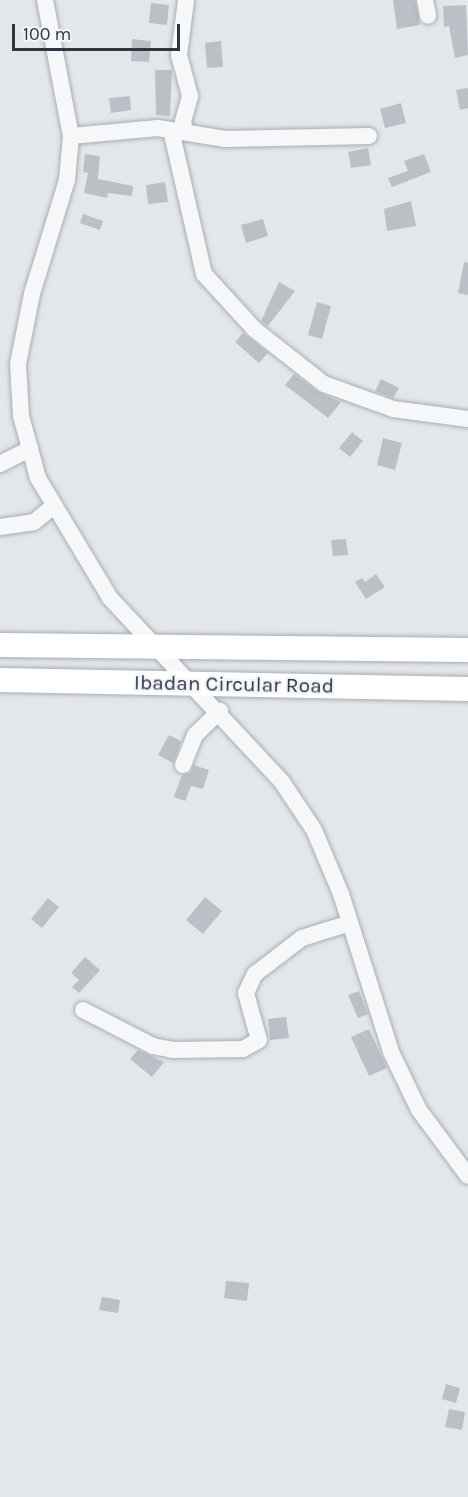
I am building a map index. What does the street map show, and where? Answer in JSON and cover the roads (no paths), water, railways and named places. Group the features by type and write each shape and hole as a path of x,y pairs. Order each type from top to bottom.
{"highway":[{"name":"Ibadan Circular Road","path":"0,645 468,650"},
{"name":"Ibadan Circular Road","path":"0,680 468,689"}],"street":[{"path":"45,0 71,136 67,180 32,294 18,364 21,416 38,478 110,598 220,711 282,782 314,830 350,923 391,1052 419,1110 468,1176"},
{"path":"186,0 179,55 190,96 178,131 204,274 254,329 324,384 393,410 468,419"},
{"path":"71,136 178,131 225,139 369,136"},
{"path":"0,465 30,449"},
{"path":"0,527 34,522 54,506"},
{"path":"183,765 195,735 220,711"},
{"path":"83,1010 153,1046 173,1050 243,1049 259,1040 246,993 255,974 302,938 350,923"}]}
